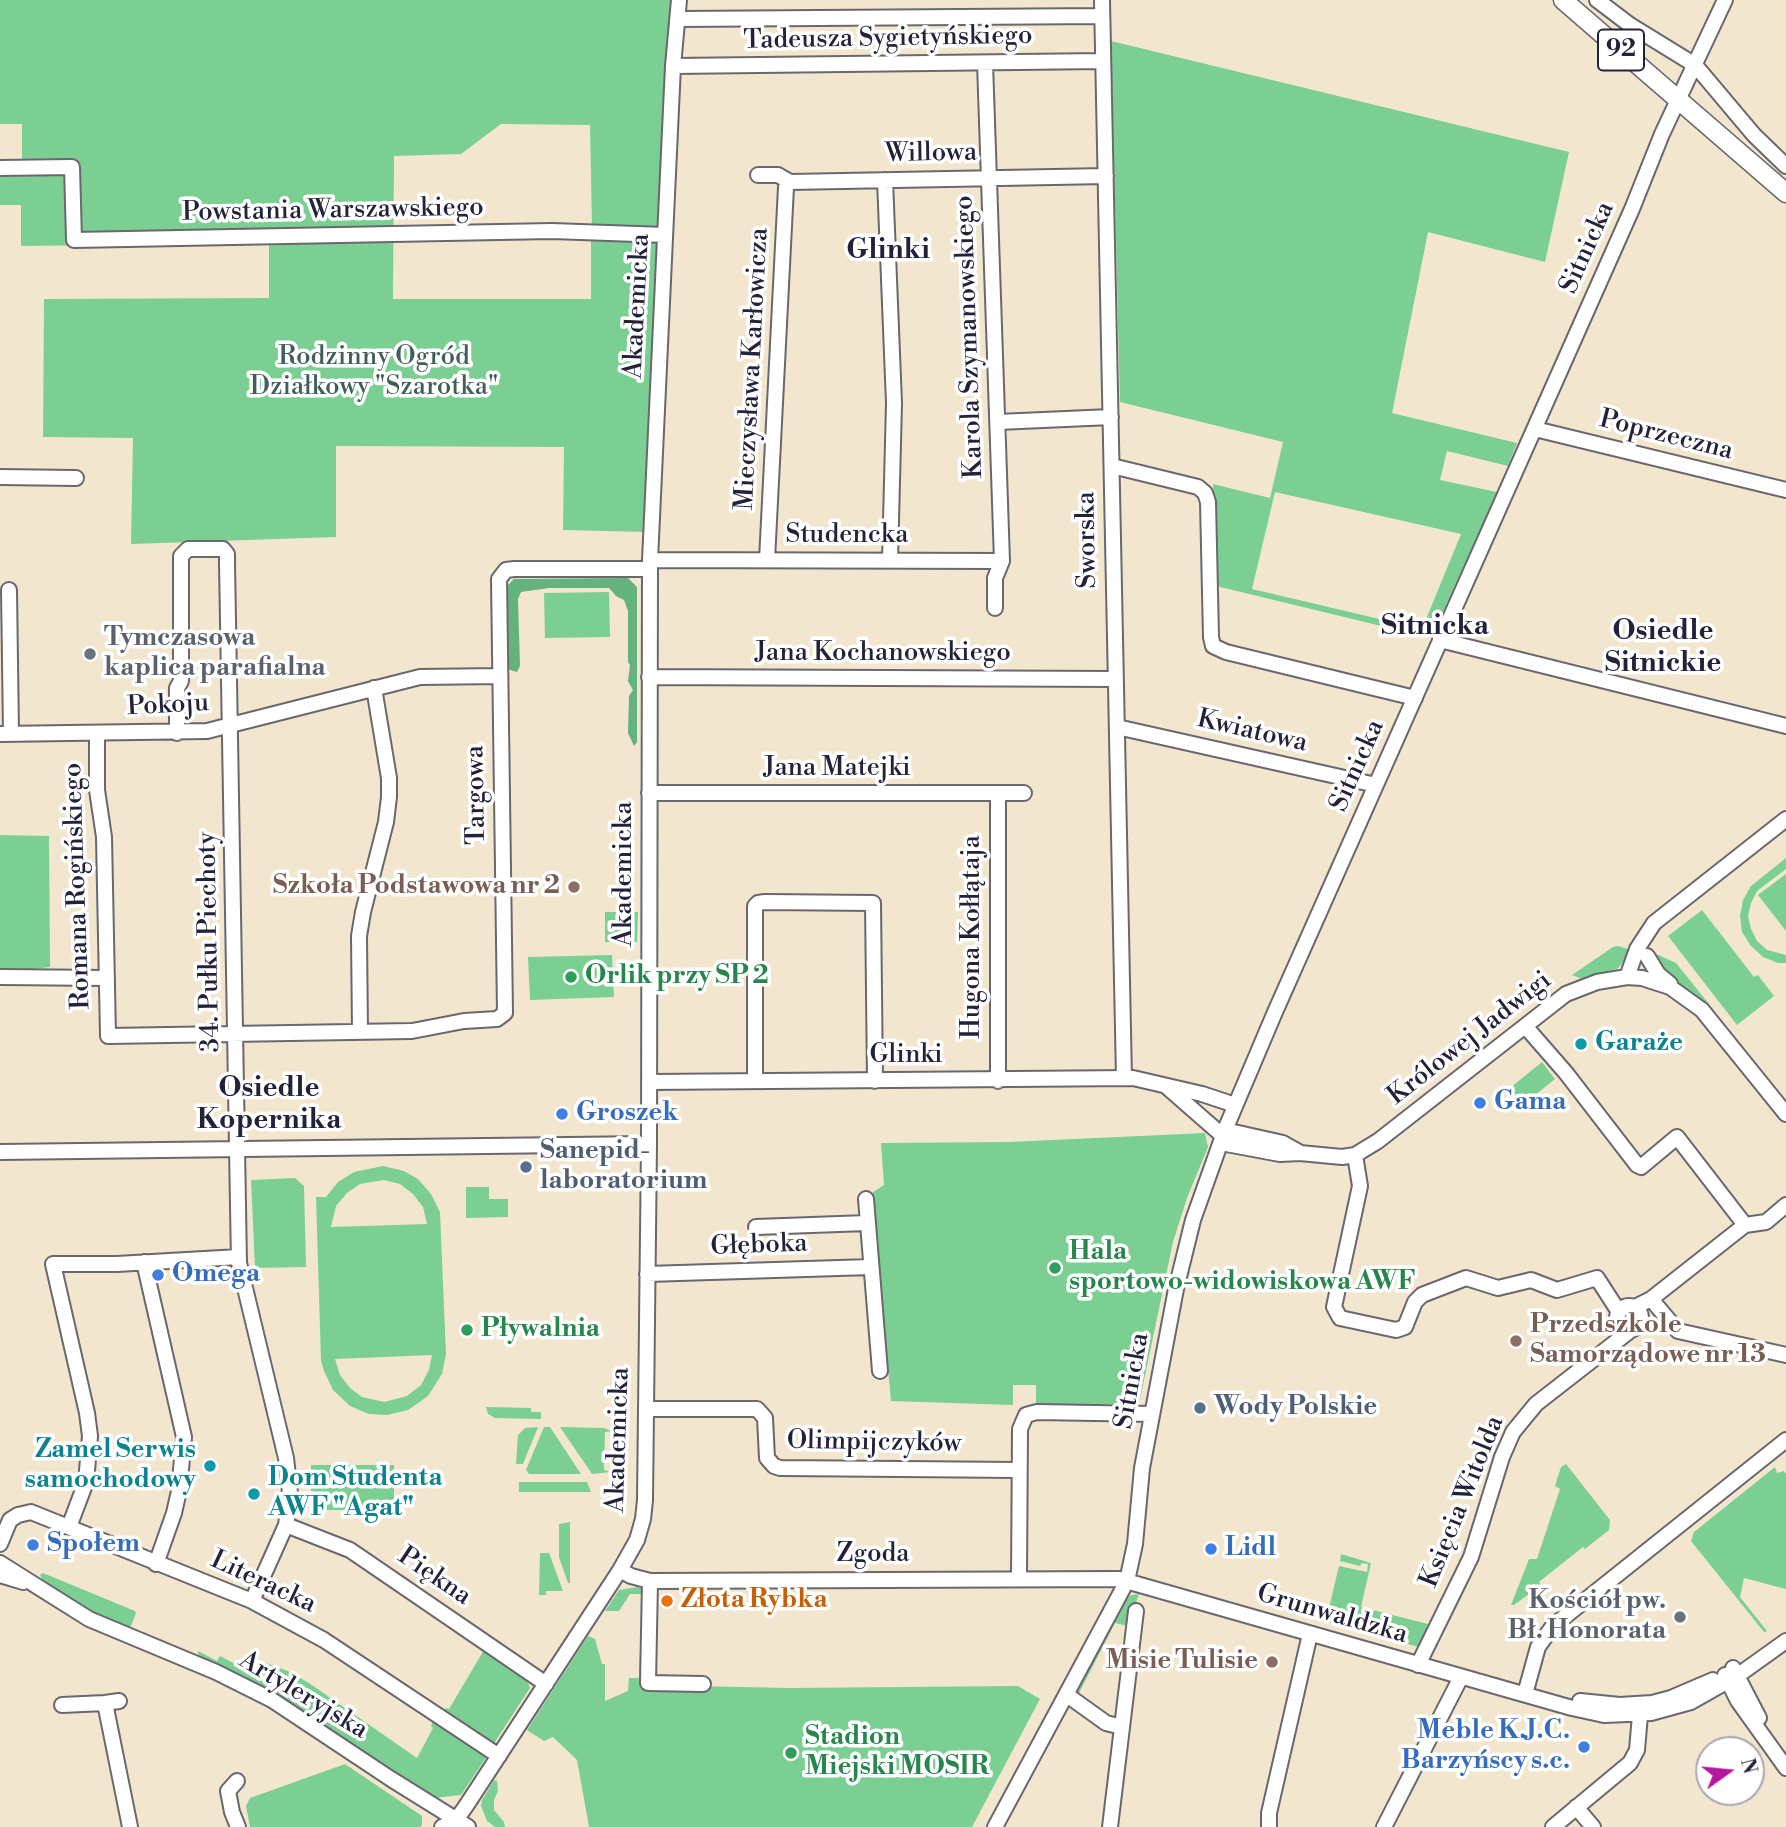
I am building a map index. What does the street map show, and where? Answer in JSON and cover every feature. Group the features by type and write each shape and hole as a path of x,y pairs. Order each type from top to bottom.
{"main road":[{"name":"92","path":"1563,0 1786,193"}],"street":[{"name":"Akademicka","path":"462,1823 499,1756 620,1570 637,1540 643,1519 649,1144 650,565 673,65 679,0"},
{"name":"Sworska","path":"1102,0 1124,1079"},
{"path":"1597,0 1630,25 1695,65 1754,135 1786,166"},
{"name":"Sitnicka","path":"995,1827 1127,1581 1135,1544 1142,1468 1184,1253 1223,1136 1725,0"},
{"name":"Tadeusza Sygietyńskiego","path":"678,19 1102,16"},
{"name":"Tadeusza Sygietyńskiego","path":"673,65 1103,61"},
{"name":"Karola Szymanowskiego","path":"985,63 1002,561 995,578 995,608"},
{"name":"Powstania Warszawskiego","path":"0,168 72,167 74,240 552,231 666,235"},
{"name":"Willowa","path":"758,174 778,175 790,182 1107,176"},
{"path":"886,180 894,403 890,560"},
{"name":"Mieczysława Karłowicza","path":"767,560 786,187 790,182"},
{"path":"998,422 1111,417"},
{"name":"Poprzeczna","path":"1535,429 1786,490"},
{"path":"1112,466 1198,487 1205,493 1208,502 1213,646 1226,652 1415,698"},
{"path":"0,477 76,478"},
{"name":"34. Pułku Piechoty","path":"177,733 177,688 181,681 181,556 188,549 223,549 227,554 239,1257 288,1469 290,1500 286,1525 252,1601"},
{"name":"Studencka","path":"503,573 514,569 767,560 1002,561"},
{"name":"Targowa","path":"360,1032 412,1031 502,1017 505,1013 499,585 503,573"},
{"path":"5,734 9,590"},
{"path":"1440,640 1786,726"},
{"name":"Pokoju","path":"5,734 207,731 420,677 500,676"},
{"name":"Jana Kochanowskiego","path":"649,677 1115,679"},
{"path":"236,1034 360,1032 359,936 386,822 389,797 389,778 374,688"},
{"name":"Kwiatowa","path":"1118,727 1376,785"},
{"name":"Romana Rogińskiego","path":"97,733 97,790 104,837 107,1036 236,1034"},
{"name":"Jana Matejki","path":"649,793 1024,793"},
{"name":"Hugona Kołłątaja","path":"998,793 998,1081"},
{"path":"1627,977 1637,949 1654,923 1786,819"},
{"path":"755,1081 755,906 765,902 873,903 875,1081"},
{"path":"1642,978 1647,956 1646,936"},
{"path":"1647,956 1658,974 1682,994"},
{"path":"0,977 107,978"},
{"name":"Królowej Jadwigi","path":"1355,1155 1378,1141 1575,989 1627,977 1660,983 1682,994 1702,1010 1786,1114"},
{"path":"1525,1026 1566,1073 1637,1165 1641,1167 1677,1137 1745,1225"},
{"name":"Glinki","path":"649,1082 1124,1079 1163,1084 1236,1105"},
{"path":"1163,1084 1223,1136 1280,1154 1342,1157 1355,1155 1360,1186 1334,1307 1340,1318 1396,1330 1405,1327 1415,1302 1422,1294 1461,1279 1470,1278 1498,1288 1531,1280 1557,1290 1597,1278 1623,1322"},
{"path":"0,1152 649,1144"},
{"path":"866,1199 880,1371"},
{"path":"1623,1322 1626,1306 1638,1311 1745,1225 1766,1222 1786,1205"},
{"name":"Głęboka","path":"756,1227 867,1223"},
{"path":"69,1527 86,1482 90,1436 53,1264 239,1257"},
{"path":"144,1262 184,1437 183,1462 174,1513 156,1564"},
{"name":"Głęboka","path":"647,1274 871,1267"},
{"path":"1651,1299 1678,1331 1786,1355"},
{"name":"Księcia Witolda","path":"1418,1665 1471,1557 1502,1457 1513,1432 1536,1404 1606,1348 1623,1322 1640,1323 1638,1311"},
{"name":"Olimpijczyków","path":"646,1409 757,1409 765,1418 767,1458 780,1468 1019,1470"},
{"path":"1020,1578 1020,1429 1026,1415 1037,1412 1152,1414"},
{"path":"1525,1694 1538,1647 1553,1626 1786,1440"},
{"name":"Literacka","path":"0,1544 10,1520 31,1512 252,1601 324,1640 499,1756"},
{"name":"Piękna","path":"286,1525 350,1550 546,1684"},
{"name":"Artyleryjska","path":"0,1563 89,1619 245,1685 272,1700 462,1823"},
{"name":"Zgoda","path":"620,1570 650,1581 1020,1578 1110,1578 1127,1581"},
{"name":"Artyleryjska","path":"0,1574 31,1584"},
{"path":"650,1581 648,1683 703,1684"},
{"name":"Grunwaldzka","path":"1127,1581 1525,1694"},
{"path":"1110,1827 1136,1611"},
{"path":"1525,1694 1605,1704 1635,1712 1730,1675 1786,1630"},
{"path":"1269,1827 1269,1813 1310,1634"},
{"path":"1691,1702 1786,1641"},
{"path":"1730,1675 1738,1701 1782,1762"},
{"path":"1730,1675 1782,1762"},
{"path":"1384,1827 1461,1677"},
{"path":"1525,1694 1604,1715 1616,1720 1628,1733"},
{"path":"1067,1695 1106,1723 1122,1727"},
{"path":"1604,1715 1670,1710 1717,1695 1738,1701"},
{"path":"62,1704 112,1702 130,1827"},
{"path":"1630,1763 1628,1733 1635,1712"},
{"path":"1553,1827 1630,1763 1637,1750 1635,1712"},
{"path":"237,1781 228,1791 238,1827"},
{"path":"1576,1807 1593,1827"},
{"path":"442,1827 462,1823"}],"green space":[{"name":"Rodzinny Ogród Działkowy \"Szarotka\"","path":"0,0 673,0 661,230 592,229 590,125 501,124 461,154 394,156 393,299 591,299 591,236 661,236 646,532 563,530 564,447 336,446 336,537 131,544 133,438 43,437 44,299 269,298 269,243 21,246 21,205 0,205 0,173 22,173 22,124 0,124"},
{"path":"1111,41 1569,152 1545,262 1428,232 1392,413 1517,443 1508,466 1447,451 1440,480 1497,492 1431,638 1216,586 1213,484 1270,498 1283,442 1120,402","holes":["1275,492 1461,534 1422,629 1252,589"]},
{"path":"628,578 637,587 637,742 634,746 628,733 629,696 633,690 628,681 628,611 624,600 609,588 549,588 521,592 518,599 520,666 517,672 507,669 506,587 514,579"},
{"path":"609,592 610,637 545,638 544,593"},
{"path":"0,835 49,836 50,967 0,973"},
{"path":"1786,858 1786,869 1757,891 1748,916 1757,941 1767,950 1786,955 1786,963 1778,963 1763,957 1751,946 1742,932 1740,916 1743,900 1751,886"},
{"path":"1786,874 1786,931 1758,895"},
{"path":"1702,910 1754,977 1758,975 1774,996 1737,1025 1668,936"},
{"path":"605,912 638,912 637,942 605,942"},
{"path":"1613,947 1634,951 1617,969 1582,979 1572,975"},
{"path":"1651,954 1676,963 1709,1004 1705,1004 1669,976"},
{"name":"Orlik przy SP 2","path":"612,955 614,997 530,1000 528,957"},
{"path":"1542,1062 1555,1079 1524,1104 1510,1088"},
{"path":"1205,1133 1208,1147 1173,1242 1139,1404 1036,1405 1036,1385 1013,1385 1013,1405 891,1401 872,1193 884,1185 881,1143 1009,1142"},
{"path":"383,1166 404,1171 418,1179 431,1194 440,1212 446,1354 442,1374 428,1396 408,1410 387,1415 369,1414 350,1406 333,1390 321,1361 316,1197 326,1197 338,1182 354,1172","holes":["384,1180 400,1184 413,1194 423,1207 427,1224 331,1227 336,1206 347,1193 360,1184","432,1355 429,1370 421,1385 407,1396 384,1402 362,1397 350,1388 340,1375 335,1359"]},
{"path":"295,1178 304,1186 306,1267 255,1268 251,1180"},
{"path":"466,1187 489,1187 489,1199 508,1199 508,1217 466,1218"},
{"path":"486,1407 531,1408 531,1412 541,1412 541,1419 495,1418 488,1414"},
{"path":"538,1427 523,1464 516,1464 518,1435 525,1428"},
{"path":"544,1427 550,1427 581,1474 529,1474 526,1470"},
{"path":"560,1427 604,1428 612,1431 605,1432 604,1470 611,1472 592,1474"},
{"path":"1566,1464 1610,1520 1609,1530 1539,1582 1541,1585 1511,1605 1529,1559 1537,1559 1560,1489 1555,1486 1561,1467"},
{"path":"311,1465 394,1465 394,1510 311,1510"},
{"path":"1775,1467 1777,1473 1784,1471 1786,1474 1786,1589 1744,1578 1740,1597 1767,1631 1764,1632 1691,1541 1694,1532"},
{"path":"519,1482 587,1482 591,1492 519,1492"},
{"path":"570,1522 568,1583 559,1557 559,1524"},
{"path":"540,1553 549,1553 563,1591 546,1591 546,1595 539,1595"},
{"path":"1341,1554 1371,1563 1361,1607 1428,1624 1419,1647 1318,1619 1321,1611 1328,1612 1339,1566 1367,1572 1368,1564 1362,1563 1360,1566 1340,1561"},
{"path":"43,1573 135,1611 131,1626 126,1627 91,1611 43,1581 40,1575"},
{"name":"Stadion Miejski MOSIR","path":"637,1587 647,1589 645,1685 788,1688 1018,1686 1040,1699 972,1827 589,1827 577,1760 553,1737 544,1741 527,1730 588,1636 595,1639 602,1664 605,1664 605,1701 628,1691 629,1678 639,1678 642,1594 630,1594 619,1611 605,1611 619,1590"},
{"path":"1139,1594 1128,1626 1115,1623 1078,1695 1078,1686 1123,1602 1131,1595"},
{"path":"484,1650 527,1680 530,1688 493,1745 443,1712 446,1708 449,1709"},
{"path":"198,1651 217,1661 220,1656 247,1670 252,1658 288,1671 417,1758 433,1728 433,1721 437,1720 487,1756 461,1795 435,1798 199,1660"},
{"path":"345,1764 422,1816 422,1825 250,1827 246,1806 250,1798"},
{"path":"494,1780 497,1781 498,1791 494,1810 505,1827 495,1827 487,1821 481,1806"}],"place":[{"name":"Tymczasowa kaplica parafialna","path":"90,654"},
{"name":"Szkoła Podstawowa nr 2","path":"574,887"},
{"name":"Orlik przy SP 2","path":"571,977"},
{"name":"Garaże","path":"1581,1044"},
{"name":"Gama","path":"1480,1103"},
{"name":"Groszek","path":"562,1114"},
{"name":"Sanepid- laboratorium","path":"526,1167"},
{"name":"Hala sportowo-widowiskowa AWF","path":"1055,1268"},
{"name":"Omega","path":"158,1275"},
{"name":"Pływalnia","path":"467,1330"},
{"name":"Przedszkole Samorządowe nr 13","path":"1516,1341"},
{"name":"Wody Polskie","path":"1200,1408"},
{"name":"Zamel Serwis samochodowy","path":"210,1466"},
{"name":"Dom Studenta AWF \"Agat\"","path":"254,1494"},
{"name":"Społem","path":"33,1545"},
{"name":"Lidl","path":"1211,1549"},
{"name":"Złota Rybka","path":"667,1601"},
{"name":"Kościół pw. Bł. Honorata","path":"1680,1617"},
{"name":"Misie Tulisie","path":"1272,1662"},
{"name":"Meble K.J.C. Barzyńscy s.c.","path":"1584,1747"},
{"name":"Stadion Miejski MOSIR","path":"791,1753"}],"district":[{"name":"Glinki","path":"888,251"},
{"name":"Sitnicka","path":"1435,627"},
{"name":"Osiedle Sitnickie","path":"1663,648"},
{"name":"Osiedle Kopernika","path":"269,1105"}]}
